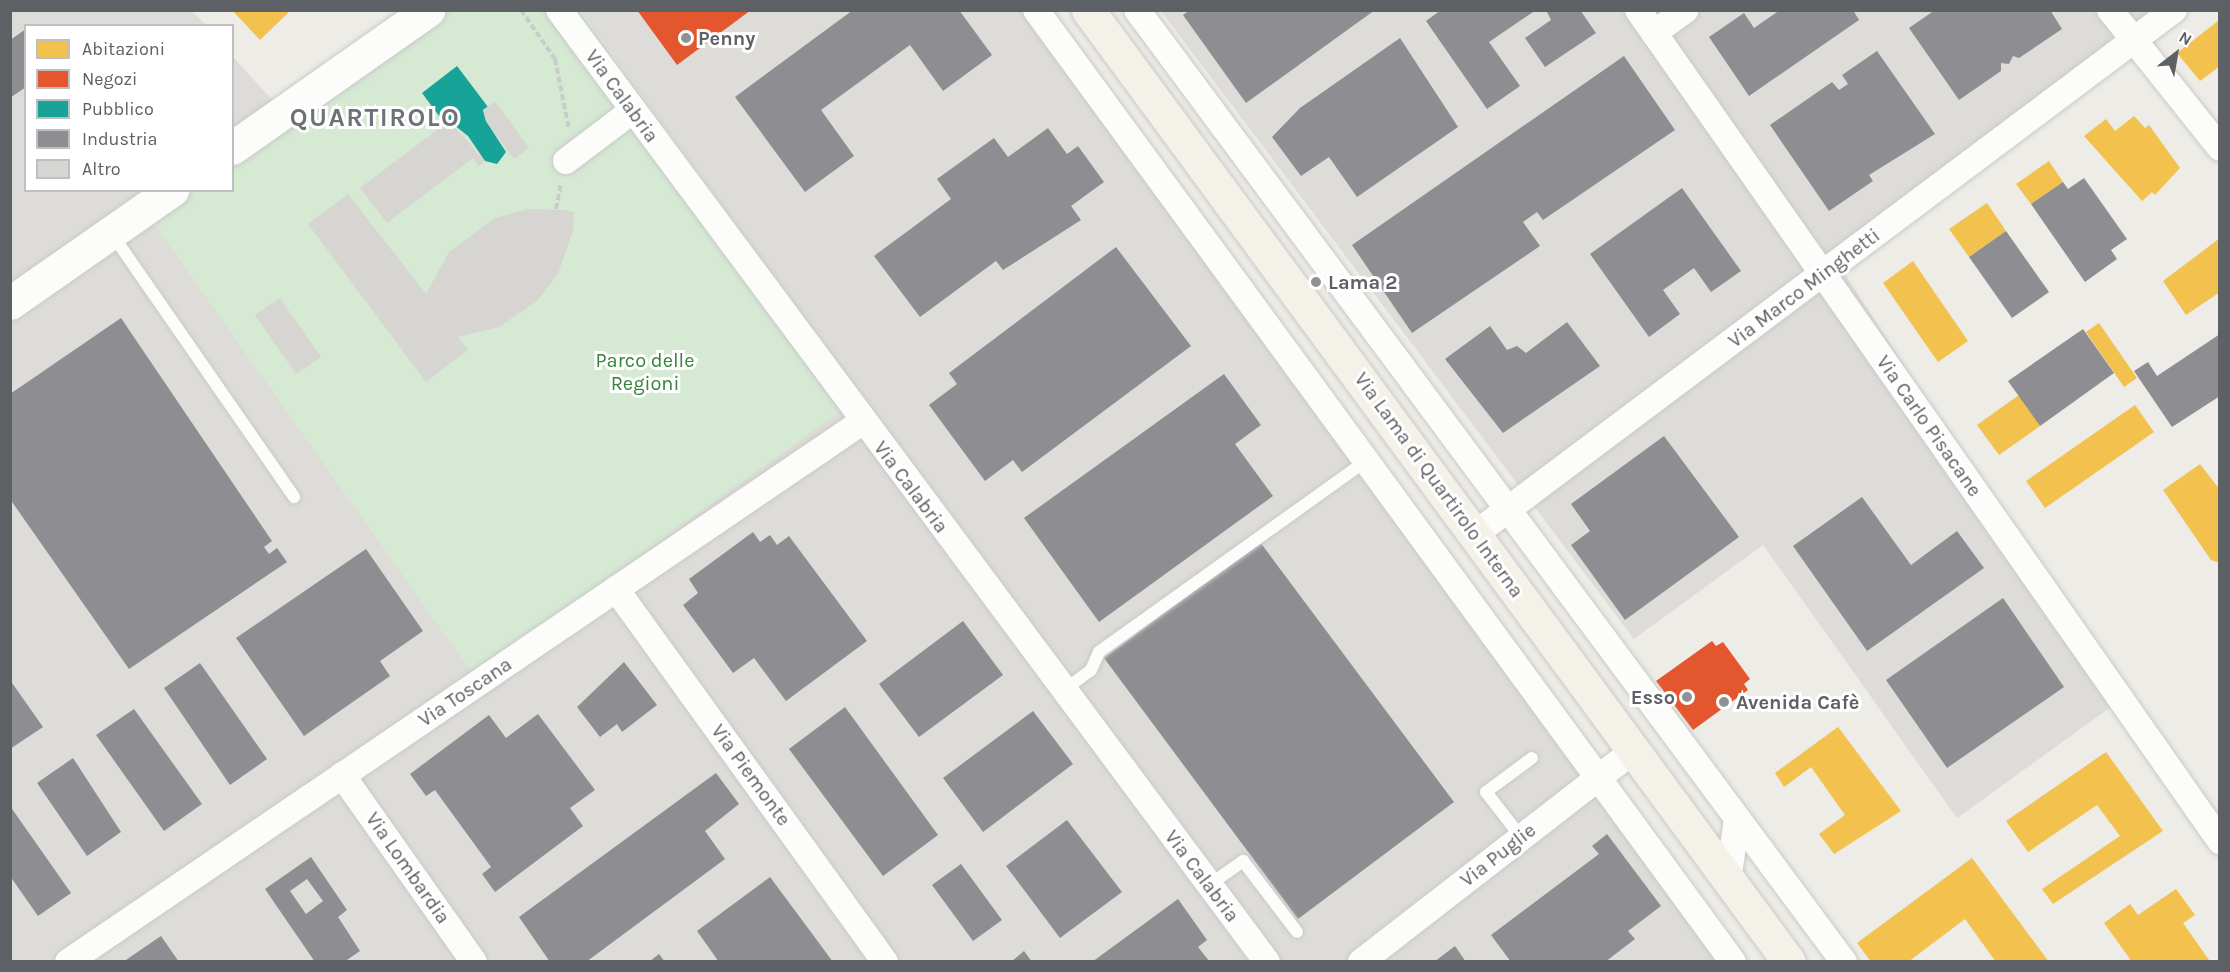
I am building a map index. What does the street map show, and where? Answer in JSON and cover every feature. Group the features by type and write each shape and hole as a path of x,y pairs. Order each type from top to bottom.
{"main road":[{"name":"Via Lama di Quartirolo Interna","path":"1088,10 1789,962"}],"street":[{"path":"234,147 428,10"},
{"name":"Via Calabria","path":"559,10 862,422 1267,962"},
{"path":"1036,10 1598,777 1723,958"},
{"path":"1137,10 1510,508 1737,820 1844,962"},
{"name":"Via Carlo Pisacane","path":"1638,10 2220,841"},
{"path":"1654,33 1686,10"},
{"path":"2110,10 2220,148"},
{"name":"Via Marco Minghetti","path":"1475,534 2174,10"},
{"path":"566,161 632,111"},
{"path":"10,303 169,192"},
{"name":"Via Toscana","path":"68,962 862,422"},
{"name":"Via Piemonte","path":"616,589 885,962"},
{"name":"Via Puglie","path":"1361,962 1634,750"},
{"name":"Via Lombardia","path":"342,775 474,962"},
{"path":"1728,880 1737,820"}],"lane":[{"path":"111,233 294,497"},
{"path":"1063,691 1091,670 1099,652 1366,461"},
{"path":"1521,837 1486,792 1532,759"},
{"path":"1209,885 1243,861 1297,932"}],"path":[{"path":"521,10 543,38 562,81 569,127 566,161 556,209"}],"shaded area":[{"path":"10,11 192,11 205,24 24,24 24,192 156,192 860,397 581,11 1038,11 1728,961 11,961"},
{"path":"1161,11 2160,11 1842,270 2122,699 1957,818 1763,545 1634,639"},
{"path":"234,58 277,105 234,135"}],"green space":[{"name":"Parco delle Regioni","path":"406,11 581,11 860,397 473,675 138,201 152,192 234,192 234,135"}],"building: Abitazioni":[{"path":"232,10 291,10 260,40"},
{"path":"2218,21 2220,66 2200,81 2177,53"},
{"path":"2134,116 2145,128 2149,125 2180,168 2155,195 2152,192 2142,201 2084,136 2106,119 2115,131"},
{"path":"2049,161 2063,182 2031,204 2016,184"},
{"path":"1987,203 2006,231 1969,257 1949,229"},
{"path":"2220,238 2220,292 2186,315 2163,281"},
{"path":"1913,261 1968,341 1938,362 1883,283"},
{"path":"2099,323 2137,378 2124,387 2086,332"},
{"path":"2019,395 2040,426 1999,455 1977,425"},
{"path":"2135,405 2154,432 2045,508 2026,481"},
{"path":"2200,464 2220,490 2220,563 2211,560 2163,490"},
{"path":"1838,727 1901,811 1834,854 1819,834 1845,815 1811,767 1784,787 1775,773"},
{"path":"2106,752 2163,831 2053,904 2042,889 2120,836 2097,805 2028,852 2006,821"},
{"path":"1972,858 2049,962 1996,962 1965,919 1908,962 1871,962 1857,943"},
{"path":"2176,889 2195,915 2183,923 2209,960 2126,962 2130,959 2104,923 2130,904 2138,915"}],"building: Negozi":[{"name":"Penny","path":"637,10 751,10 677,65"},
{"path":"1712,641 1716,646 1723,642 1750,679 1744,684 1748,690 1693,730 1656,681"}],"building: Pubblico":[{"path":"457,66 488,107 483,110 486,121 506,152 497,164 485,161 468,136 449,121 445,124 422,93"}],"building: Industria":[{"path":"853,10 959,10 992,55 943,91 910,45 821,110 854,156 805,192 735,97"},
{"path":"1190,10 1375,10 1246,103 1183,15"},
{"path":"1441,10 1536,10 1489,42 1520,86 1487,109 1426,21"},
{"path":"1546,10 1580,10 1596,33 1545,67 1525,38 1551,20"},
{"path":"1780,10 1853,10 1859,20 1749,96 1709,37 1744,13 1754,28"},
{"path":"1935,10 2050,10 2062,29 2019,58 2013,56 2009,64 2001,63 2001,71 1959,100 1909,28"},
{"path":"24,30 24,88 10,98 10,40"},
{"path":"1400,38 1458,127 1357,197 1329,157 1301,176 1272,137 1300,108"},
{"path":"1877,51 1935,134 1869,175 1873,181 1829,211 1770,125 1832,82 1839,90 1848,84 1842,75"},
{"path":"1624,56 1675,130 1543,220 1537,212 1523,222 1540,246 1412,333 1352,245"},
{"path":"1048,128 1067,154 1078,146 1104,182 1071,206 1081,220 1003,270 996,261 920,317 874,256 951,199 937,179 994,138 1008,157"},
{"path":"2084,178 2127,239 2111,250 2117,259 2085,282 2031,204 2063,182 2068,189"},
{"path":"1682,188 1741,271 1711,292 1694,268 1663,290 1680,314 1649,337 1590,254"},
{"path":"2006,231 2049,292 2012,318 1969,257"},
{"path":"1116,247 1191,346 1022,472 1013,460 985,481 929,405 957,384 949,373"},
{"path":"121,318 272,541 264,547 269,554 277,548 287,562 129,669 10,499 10,394"},
{"path":"1567,322 1600,366 1503,433 1445,359 1490,326 1507,350 1517,346 1526,353"},
{"path":"2083,329 2114,373 2040,426 2008,381"},
{"path":"2220,334 2220,396 2172,427 2134,371 2148,362 2157,376"},
{"path":"1224,374 1261,425 1235,444 1273,496 1099,622 1024,518"},
{"path":"1664,436 1739,537 1625,620 1571,545 1590,531 1571,504"},
{"path":"1862,497 1911,565 1957,531 1984,568 1867,651 1793,546"},
{"path":"753,532 760,542 770,535 777,545 789,536 867,641 786,701 754,658 733,673 683,605 698,593 689,579"},
{"path":"1260,542 1454,802 1298,919 1104,658"},
{"path":"366,549 423,631 380,661 390,676 304,736 236,638"},
{"path":"2003,598 2064,687 1947,768 1886,680"},
{"path":"963,621 1003,675 919,737 879,684"},
{"path":"624,662 657,705 622,732 617,724 600,737 577,707"},
{"path":"200,663 267,759 230,785 164,688"},
{"path":"10,680 43,727 10,749"},
{"path":"845,707 938,835 883,876 789,749"},
{"path":"134,709 202,804 164,831 96,735"},
{"path":"1033,711 1073,764 983,832 943,778"},
{"path":"538,714 595,790 570,808 583,826 495,892 482,874 491,867 435,790 426,796 410,774 489,715 506,738"},
{"path":"73,758 121,832 87,856 37,783"},
{"path":"716,773 739,804 705,831 725,859 586,962 550,962 519,917"},
{"path":"10,806 71,893 38,916 10,876"},
{"path":"1067,820 1122,892 1060,938 1006,866"},
{"path":"1607,834 1661,906 1628,931 1635,939 1605,962 1511,962 1491,935 1599,854 1592,846"},
{"path":"311,857 347,910 338,917 360,951 344,962 315,962 265,889","holes":["307,879 323,901 306,914 290,891"]},
{"path":"961,864 1002,920 973,941 932,885"},
{"path":"770,877 833,962 719,962 697,931"},
{"path":"1178,899 1207,940 1198,947 1210,962 1092,962"},
{"path":"161,936 179,962 123,962"},
{"path":"1455,946 1466,962 1434,962"},
{"path":"1024,951 1032,962 1011,962"},
{"path":"659,954 665,962 649,962"}],"building: Altro":[{"path":"495,101 529,148 514,159 486,121 483,110"},
{"path":"449,121 485,161 479,166 473,158 387,223 360,188"},
{"path":"348,194 426,294 449,252 495,218 528,209 563,210 574,212 573,230 558,274 537,301 499,327 458,337 468,350 426,382 308,224"},
{"path":"280,298 321,357 296,374 255,315"}],"place":[{"name":"Penny","path":"686,38"},
{"name":"Lama 2","path":"1316,282"},
{"name":"Esso","path":"1687,697"},
{"name":"Avenida Cafè","path":"1724,702"}],"district":[{"name":"QUARTIROLO","path":"375,118"}]}
